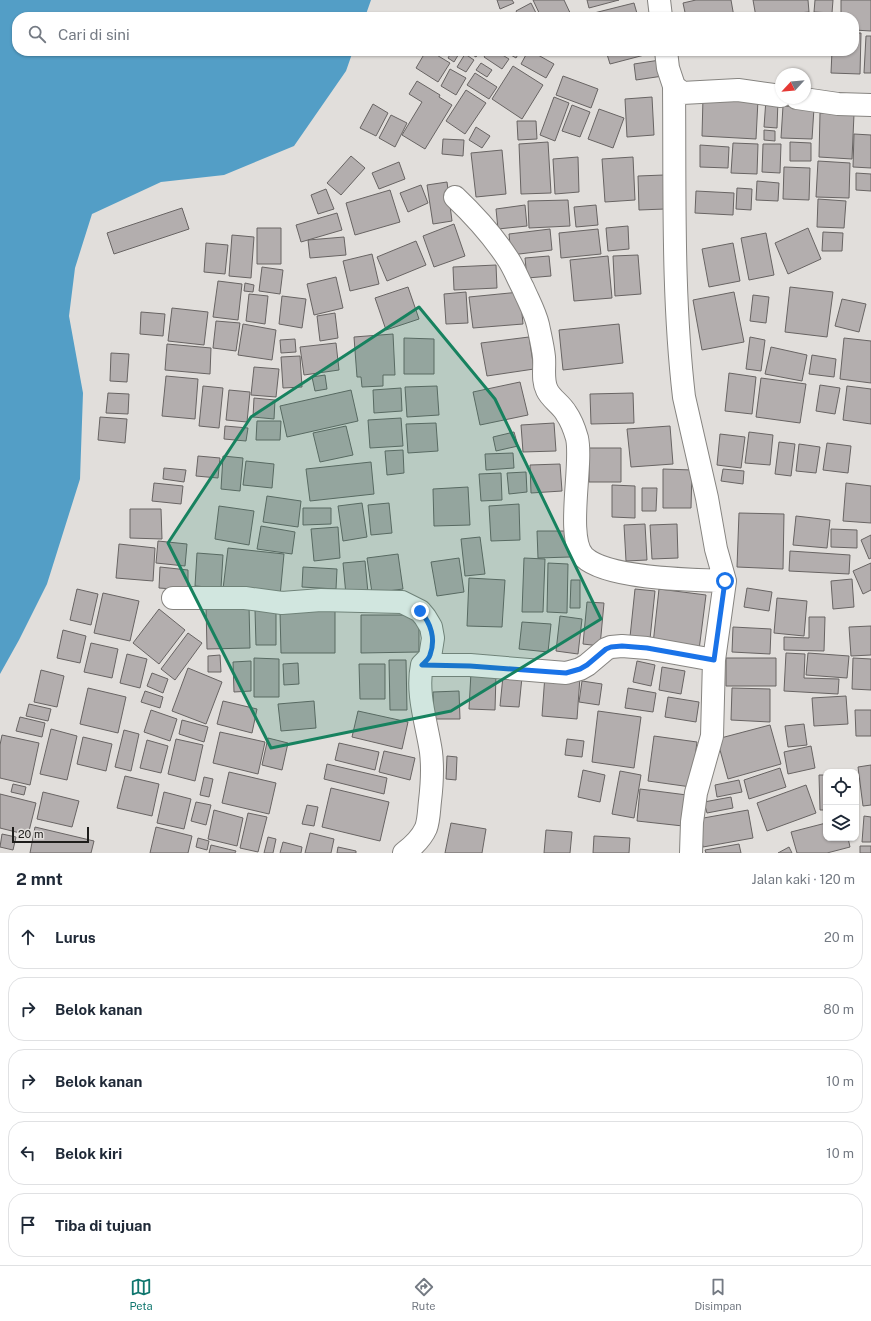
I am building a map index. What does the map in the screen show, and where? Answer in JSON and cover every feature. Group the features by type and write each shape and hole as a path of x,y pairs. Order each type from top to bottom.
{"street":[{"path":"659,0 660,12"},
{"path":"667,56 668,68 674,86 677,309 682,381 684,397 707,498 716,549 725,581 714,660 712,736 696,793 692,822 692,853"},
{"path":"674,86 682,93 738,90 775,95"},
{"path":"811,100 838,104 871,105"},
{"path":"455,197 470,212 508,259 529,301 537,323 544,356 544,380 546,389 566,412 577,438 578,450 575,522 579,548 583,556 595,566 634,574 681,580 725,581"},
{"path":"173,598 245,598 282,603 321,600 402,602 420,611 431,627 433,638 430,656 422,665 420,675 420,688 431,753 433,778 426,828 412,847 404,853"},
{"path":"422,665 470,666 566,673 580,669 587,665 606,649 622,646 647,648 714,660"}],"highlighted area":[{"path":"419,307 495,399 601,619 451,711 271,748 168,543 251,417"}],"water":[{"path":"0,0 371,0 367,12 12,12 12,56 351,56 346,71 294,146 224,175 161,182 92,214 75,268 69,316 83,393 80,479 47,584 0,674"}],"building":[{"path":"497,0 512,0 514,3 500,9"},
{"path":"533,0 564,0 570,12 539,12"},
{"path":"587,0 619,0 589,8"},
{"path":"696,0 731,0 733,12 685,12 683,3"},
{"path":"753,0 808,0 809,12 755,12"},
{"path":"815,0 833,0 832,12 814,12"},
{"path":"841,0 871,0 871,31 859,30 859,12 841,12"},
{"path":"531,3 536,12 516,12"},
{"path":"634,3 637,12 598,12"},
{"path":"859,33 861,33 860,74 831,73 832,56 859,56"},
{"path":"866,36 871,36 871,73 864,73"},
{"path":"423,56 438,56 450,63 438,82 416,68"},
{"path":"449,56 458,56 454,62 448,58"},
{"path":"464,56 468,56 474,60 466,72 457,67"},
{"path":"504,56 509,59 502,69 484,57"},
{"path":"525,56 540,56 554,64 546,78 521,64"},
{"path":"608,56 641,56 610,64"},
{"path":"660,60 663,76 636,80 634,64"},
{"path":"481,63 492,70 487,77 476,70"},
{"path":"513,66 543,85 522,119 492,99"},
{"path":"450,69 466,78 456,95 441,86"},
{"path":"475,73 497,87 489,99 467,85"},
{"path":"563,76 598,89 591,108 556,95"},
{"path":"417,81 440,95 439,97 452,105 425,149 402,135 422,102 409,94"},
{"path":"466,90 486,103 465,134 446,121"},
{"path":"554,97 569,103 555,141 540,135"},
{"path":"652,97 654,135 627,137 625,99"},
{"path":"703,97 758,100 756,139 702,136"},
{"path":"766,99 775,100 775,104 778,104 777,128 764,127"},
{"path":"373,104 388,113 376,136 360,128"},
{"path":"572,105 590,112 580,137 562,131"},
{"path":"783,106 814,108 812,139 781,138"},
{"path":"599,109 624,118 613,148 588,139"},
{"path":"820,113 854,114 852,159 819,157"},
{"path":"391,115 407,123 395,147 379,138"},
{"path":"517,121 536,121 537,139 518,140"},
{"path":"476,127 490,136 482,148 469,140"},
{"path":"764,130 775,131 775,141 764,140"},
{"path":"854,134 871,135 871,168 853,167"},
{"path":"443,139 464,140 463,156 442,154"},
{"path":"548,142 551,193 521,194 519,144"},
{"path":"790,142 811,143 811,161 790,161"},
{"path":"733,143 758,144 757,174 731,173"},
{"path":"763,144 781,144 780,173 762,172"},
{"path":"700,145 729,147 728,168 700,167"},
{"path":"502,150 506,194 476,197 471,153"},
{"path":"351,156 365,168 341,195 327,183"},
{"path":"578,157 579,192 555,194 553,159"},
{"path":"633,157 635,200 605,202 602,159"},
{"path":"818,161 850,163 849,198 816,197"},
{"path":"399,162 405,179 379,189 372,173"},
{"path":"784,167 810,168 809,200 783,199"},
{"path":"856,173 871,174 871,191 856,190"},
{"path":"664,175 665,209 639,210 638,176"},
{"path":"757,181 779,183 778,201 756,200"},
{"path":"447,182 452,221 433,224 427,185"},
{"path":"421,185 428,203 408,212 400,193"},
{"path":"737,188 752,189 751,210 736,209"},
{"path":"326,189 334,209 318,214 311,195"},
{"path":"390,190 400,222 355,235 346,203"},
{"path":"696,191 734,193 733,215 695,213"},
{"path":"818,199 846,201 844,228 817,227"},
{"path":"568,200 570,226 529,228 528,201"},
{"path":"525,205 527,226 498,229 496,209"},
{"path":"596,205 598,225 576,227 574,207"},
{"path":"182,208 189,229 114,254 107,233"},
{"path":"337,213 342,230 301,242 296,225"},
{"path":"454,224 465,256 434,267 423,236"},
{"path":"628,226 629,249 608,251 606,228"},
{"path":"257,228 281,228 281,264 257,264"},
{"path":"808,228 821,259 788,274 775,243"},
{"path":"550,229 552,250 511,255 509,234"},
{"path":"598,229 601,254 561,258 559,233"},
{"path":"823,232 843,233 842,251 822,251"},
{"path":"766,233 774,275 749,280 741,238"},
{"path":"232,235 254,237 251,278 229,276"},
{"path":"344,237 346,255 310,258 308,240"},
{"path":"416,241 426,265 387,281 377,257"},
{"path":"206,243 228,245 225,274 204,272"},
{"path":"733,243 740,281 709,287 702,249"},
{"path":"372,254 379,284 350,291 343,261"},
{"path":"638,255 641,294 615,296 613,256"},
{"path":"549,256 551,276 527,278 525,258"},
{"path":"608,256 612,298 574,301 570,260"},
{"path":"496,265 497,288 454,290 453,267"},
{"path":"262,267 283,270 280,294 259,291"},
{"path":"336,277 343,308 314,315 307,284"},
{"path":"218,281 242,284 238,320 213,317"},
{"path":"245,283 254,285 253,292 244,291"},
{"path":"408,287 419,319 386,330 375,298"},
{"path":"790,287 833,292 827,337 785,332"},
{"path":"466,292 468,323 446,324 444,294"},
{"path":"520,292 523,324 473,328 469,297"},
{"path":"734,292 744,342 702,350 693,300"},
{"path":"249,294 268,296 265,324 246,321"},
{"path":"753,295 769,297 766,323 750,321"},
{"path":"282,296 306,299 302,328 279,324"},
{"path":"842,299 866,304 859,332 835,326"},
{"path":"172,308 208,312 204,345 168,341"},
{"path":"141,312 165,314 163,336 140,334"},
{"path":"335,313 338,338 320,341 317,316"},
{"path":"216,321 240,323 236,351 213,348"},
{"path":"243,324 276,330 272,360 238,355"},
{"path":"619,324 623,363 563,370 559,330"},
{"path":"393,334 395,375 383,375 383,386 362,387 361,377 357,377 354,337"},
{"path":"529,337 534,369 487,376 481,343"},
{"path":"750,337 765,340 761,371 746,369"},
{"path":"404,338 434,339 434,374 404,374"},
{"path":"844,338 871,341 871,383 840,379"},
{"path":"295,339 296,352 281,353 280,340"},
{"path":"336,343 339,370 304,375 300,347"},
{"path":"167,344 211,348 210,374 165,370"},
{"path":"771,347 807,355 802,381 765,374"},
{"path":"111,353 129,354 127,382 110,381"},
{"path":"812,355 836,359 834,377 809,374"},
{"path":"300,356 302,387 283,388 281,357"},
{"path":"254,367 279,369 276,397 251,395"},
{"path":"729,373 756,377 752,414 725,411"},
{"path":"325,375 327,389 315,391 312,377"},
{"path":"166,376 198,379 195,419 162,416"},
{"path":"761,378 806,384 800,423 756,417"},
{"path":"520,382 528,415 480,425 473,392"},
{"path":"820,385 840,388 835,414 816,411"},
{"path":"203,386 223,388 219,428 199,426"},
{"path":"437,386 439,415 407,417 405,387"},
{"path":"847,386 871,389 871,424 843,420"},
{"path":"401,388 402,411 374,413 373,390"},
{"path":"229,390 250,392 247,422 226,420"},
{"path":"351,390 358,421 287,437 280,406"},
{"path":"108,393 129,394 128,414 106,413"},
{"path":"633,393 634,423 591,424 590,394"},
{"path":"254,398 275,400 274,419 253,417"},
{"path":"100,417 127,419 125,443 98,440"},
{"path":"401,418 403,446 370,448 368,420"},
{"path":"257,421 281,421 280,440 256,440"},
{"path":"436,423 438,451 408,453 406,424"},
{"path":"554,423 556,451 523,452 521,425"},
{"path":"225,426 248,428 246,441 224,439"},
{"path":"346,426 353,455 320,462 313,433"},
{"path":"670,426 673,464 631,467 627,429"},
{"path":"514,432 518,446 496,451 493,437"},
{"path":"749,432 773,435 770,465 745,463"},
{"path":"720,434 745,437 741,468 717,465"},
{"path":"779,442 795,444 791,476 775,474"},
{"path":"827,443 851,446 848,473 823,470"},
{"path":"799,444 820,447 816,473 796,471"},
{"path":"589,448 621,448 621,482 589,482"},
{"path":"403,450 404,473 387,475 385,451"},
{"path":"513,453 514,468 486,470 485,454"},
{"path":"198,456 220,458 218,478 196,476"},
{"path":"223,456 243,458 240,491 221,489"},
{"path":"246,461 274,464 272,488 243,485"},
{"path":"371,462 374,494 310,501 306,469"},
{"path":"560,464 562,491 531,493 530,465"},
{"path":"164,468 186,470 184,482 163,479"},
{"path":"663,469 692,470 691,508 663,508"},
{"path":"723,469 744,471 743,484 721,481"},
{"path":"526,472 527,492 509,494 507,473"},
{"path":"501,473 502,500 481,501 479,474"},
{"path":"154,483 183,486 181,504 152,501"},
{"path":"846,483 871,486 871,523 843,521"},
{"path":"612,485 635,486 635,518 612,517"},
{"path":"468,487 470,525 434,526 433,489"},
{"path":"642,488 657,488 656,511 642,511"},
{"path":"267,496 301,501 298,527 263,522"},
{"path":"362,503 367,537 343,541 338,506"},
{"path":"389,503 392,533 371,535 368,505"},
{"path":"519,504 520,540 491,541 489,506"},
{"path":"219,506 254,511 249,545 215,539"},
{"path":"303,508 331,508 331,524 303,525"},
{"path":"130,509 161,509 162,539 130,538"},
{"path":"739,513 784,514 783,569 737,567"},
{"path":"796,516 830,520 827,548 793,545"},
{"path":"645,524 647,560 626,561 624,525"},
{"path":"677,524 678,558 652,559 650,525"},
{"path":"261,526 295,532 292,554 257,549"},
{"path":"338,527 340,558 314,561 311,529"},
{"path":"831,529 857,530 857,548 831,547"},
{"path":"537,531 569,531 570,557 538,558"},
{"path":"871,535 871,558 869,559 861,540"},
{"path":"480,537 485,574 465,576 461,539"},
{"path":"158,541 187,544 185,566 156,563"},
{"path":"119,544 155,548 153,581 116,578"},
{"path":"228,548 284,554 280,596 223,589"},
{"path":"790,551 850,555 849,574 789,571"},
{"path":"197,553 223,555 221,588 195,586"},
{"path":"398,554 403,589 372,593 367,558"},
{"path":"459,558 464,592 437,596 431,562"},
{"path":"524,558 545,559 543,612 522,612"},
{"path":"365,561 368,593 346,595 343,563"},
{"path":"548,563 568,564 567,613 547,612"},
{"path":"871,563 871,590 863,594 853,571"},
{"path":"160,567 188,570 188,590 159,588"},
{"path":"303,567 337,569 336,589 302,587"},
{"path":"469,578 505,580 502,627 467,626"},
{"path":"852,579 854,607 833,609 831,581"},
{"path":"571,580 580,580 580,608 570,608"},
{"path":"747,588 772,592 769,611 744,607"},
{"path":"77,589 98,594 91,625 70,620"},
{"path":"635,589 655,591 650,639 630,637"},
{"path":"659,589 706,595 699,650 653,644"},
{"path":"103,593 139,601 130,641 94,633"},
{"path":"777,598 807,601 804,636 774,633"},
{"path":"587,602 604,603 600,646 583,644"},
{"path":"206,606 249,606 250,648 207,649"},
{"path":"159,609 185,630 159,664 133,643"},
{"path":"255,610 276,610 276,645 256,645"},
{"path":"335,611 335,653 281,653 280,612"},
{"path":"361,615 419,615 419,652 361,653"},
{"path":"560,616 582,619 578,654 556,651"},
{"path":"809,617 825,617 824,651 784,650 784,637 809,638"},
{"path":"522,622 551,624 548,652 519,649"},
{"path":"871,626 871,655 851,656 849,627"},
{"path":"733,627 771,629 770,654 732,652"},
{"path":"63,630 86,636 80,663 57,658"},
{"path":"188,633 202,643 175,680 161,669"},
{"path":"91,643 118,649 112,678 84,672"},
{"path":"786,653 805,654 804,678 839,679 838,694 784,691"},
{"path":"808,653 849,656 847,678 806,675"},
{"path":"127,654 147,659 140,688 120,683"},
{"path":"220,655 221,672 208,672 208,656"},
{"path":"254,658 279,659 279,697 254,697"},
{"path":"726,658 776,658 776,686 726,686"},
{"path":"853,658 871,659 871,690 852,689"},
{"path":"389,660 406,660 407,710 390,710"},
{"path":"251,661 251,691 234,692 233,662"},
{"path":"637,661 655,665 651,686 633,682"},
{"path":"298,663 299,684 284,685 283,664"},
{"path":"359,664 385,664 385,699 360,699"},
{"path":"662,667 685,671 681,694 659,690"},
{"path":"188,668 222,682 206,724 172,711"},
{"path":"41,670 64,676 57,707 34,702"},
{"path":"471,672 496,674 495,710 469,709"},
{"path":"152,673 168,679 163,693 147,686"},
{"path":"545,675 580,677 577,719 542,716"},
{"path":"503,676 522,677 519,707 500,706"},
{"path":"582,681 602,684 599,705 579,702"},
{"path":"88,688 126,697 118,733 80,724"},
{"path":"628,688 656,693 653,712 625,708"},
{"path":"732,688 770,689 770,722 731,720"},
{"path":"145,691 163,697 160,708 141,702"},
{"path":"459,691 460,719 434,719 433,692"},
{"path":"846,696 848,724 814,726 812,698"},
{"path":"668,697 699,702 696,722 665,717"},
{"path":"223,701 257,709 252,733 217,724"},
{"path":"314,701 316,728 281,731 278,704"},
{"path":"29,704 51,709 48,721 26,716"},
{"path":"151,710 177,719 170,741 144,732"},
{"path":"855,710 871,710 871,736 856,736"},
{"path":"358,711 408,722 402,749 352,737"},
{"path":"598,711 641,717 634,768 592,762"},
{"path":"20,717 45,723 42,737 16,731"},
{"path":"182,720 208,727 204,742 179,734"},
{"path":"804,724 807,745 788,747 785,726"},
{"path":"770,725 781,764 728,779 717,739"},
{"path":"51,729 77,736 67,780 40,774"},
{"path":"124,730 139,734 131,771 115,767"},
{"path":"220,732 265,742 258,774 213,763"},
{"path":"2,735 39,743 30,785 0,778 0,745"},
{"path":"654,736 697,742 691,787 648,781"},
{"path":"83,737 112,744 106,771 77,764"},
{"path":"268,738 288,743 282,770 262,765"},
{"path":"176,739 203,745 195,781 168,774"},
{"path":"567,739 584,741 582,757 565,755"},
{"path":"147,740 168,746 161,773 140,768"},
{"path":"339,743 379,752 375,770 335,760"},
{"path":"811,746 815,768 788,774 784,752"},
{"path":"384,751 415,758 410,780 379,772"},
{"path":"447,756 457,757 456,780 446,779"},
{"path":"327,764 387,778 384,794 324,779"},
{"path":"871,765 871,805 863,806 858,767"},
{"path":"780,768 786,787 749,799 744,780"},
{"path":"583,770 605,775 600,802 578,797"},
{"path":"620,771 641,775 634,818 612,814"},
{"path":"229,772 276,783 269,814 222,803"},
{"path":"819,775 823,775 823,810 820,810"},
{"path":"125,776 159,784 152,816 117,808"},
{"path":"204,777 213,779 209,797 200,795"},
{"path":"739,780 742,792 717,797 715,785"},
{"path":"13,784 26,787 24,795 11,792"},
{"path":"806,785 816,813 767,831 757,803"},
{"path":"331,788 389,802 380,841 322,827"},
{"path":"640,789 687,795 683,826 637,821"},
{"path":"43,792 79,801 72,827 37,819"},
{"path":"164,792 191,799 184,829 157,823"},
{"path":"0,794 36,803 28,835 0,828"},
{"path":"731,797 733,808 707,813 704,802"},
{"path":"196,802 211,805 206,825 191,821"},
{"path":"307,805 318,807 314,826 302,824"},
{"path":"214,810 243,818 237,846 208,839"},
{"path":"748,810 753,838 703,847 698,819"},
{"path":"248,813 267,817 258,852 240,848"},
{"path":"864,816 871,817 871,842 862,842"},
{"path":"451,823 486,829 482,853 445,853"},
{"path":"823,824 823,841 849,841 850,847 827,853 797,853 791,832"},
{"path":"35,827 94,841 91,853 30,853"},
{"path":"156,827 192,836 188,853 150,853"},
{"path":"546,830 572,832 570,853 544,853"},
{"path":"310,833 334,839 331,853 305,853"},
{"path":"2,834 16,837 13,850 0,847"},
{"path":"594,836 630,838 629,853 593,853"},
{"path":"268,837 276,839 273,853 264,853"},
{"path":"198,838 209,841 207,850 196,847"},
{"path":"283,842 302,847 301,853 280,853"},
{"path":"739,844 741,853 706,853 705,850"},
{"path":"211,845 236,851 235,853 209,853"},
{"path":"860,846 871,846 871,853 860,853"},
{"path":"338,847 356,851 356,853 337,853"},
{"path":"789,847 792,853 778,853"}],"route":[{"path":"420,611 426,617 431,627 433,638 430,656 422,665 470,666 566,673 580,669 587,665 606,649 622,646 647,648 714,660 725,581"}]}
